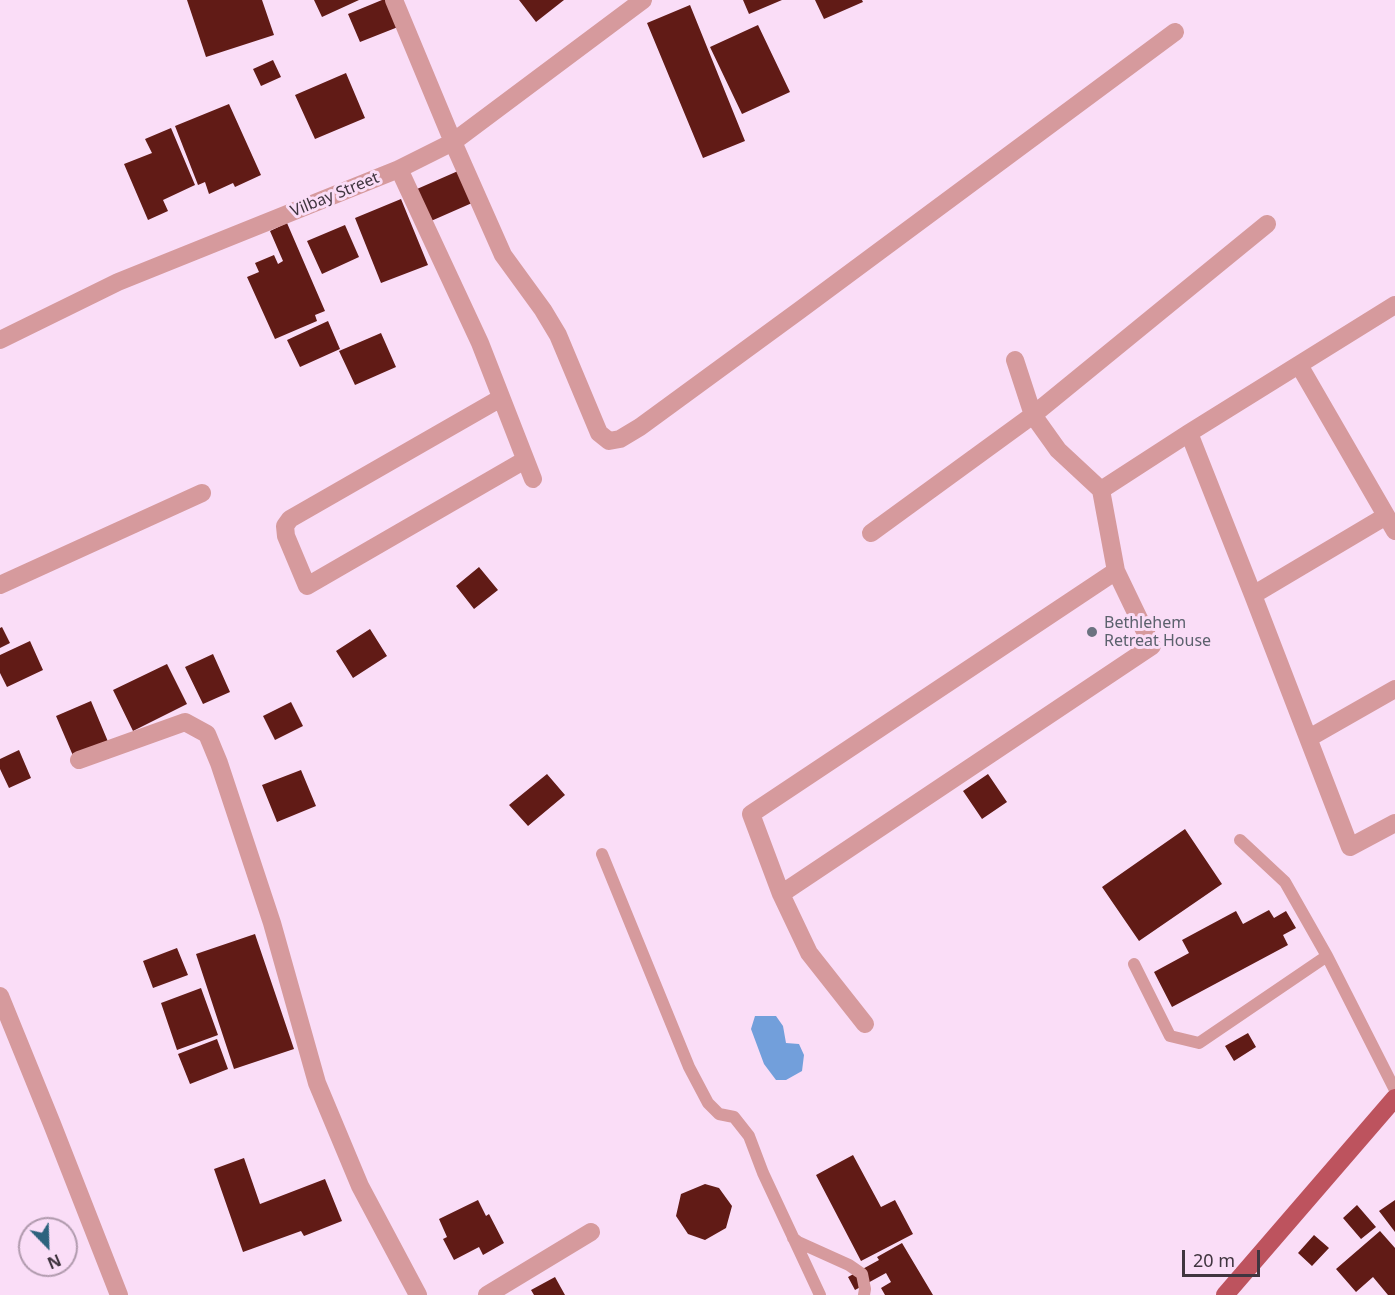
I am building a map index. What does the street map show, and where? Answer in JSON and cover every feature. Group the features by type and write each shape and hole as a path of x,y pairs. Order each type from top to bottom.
{"main road":[{"path":"1225,1295 1395,1098"}],"street":[{"path":"394,0 503,255 543,310 558,336 599,433 609,441 620,439 649,420 1175,32"},
{"name":"Vilbay Street","path":"0,340 118,282 399,169 453,142 643,0"},
{"path":"399,169 480,343 533,479"},
{"path":"871,533 1033,415 1267,224"},
{"path":"1101,490 1395,305"},
{"path":"781,894 1152,646 1116,571 1101,490 1058,450 1033,415 1015,360"},
{"path":"1253,595 1390,524 1299,365"},
{"path":"501,398 290,519 285,526 286,536 307,586 525,459"},
{"path":"1189,433 1350,847 1395,823"},
{"path":"0,585 202,493"},
{"path":"865,1024 809,953 781,894 752,814 1116,571"},
{"path":"1309,738 1395,689"},
{"path":"79,760 185,722 207,734 219,763 272,923 317,1083 360,1186 418,1295"},
{"path":"0,996 119,1295"},
{"path":"488,1295 591,1232"}],"lane":[{"path":"1240,840 1285,882 1327,956 1395,1090"},
{"path":"602,854 689,1067 708,1103 718,1114 734,1117 749,1136 763,1173 820,1295"},
{"path":"1134,964 1170,1036 1199,1043 1327,956"},
{"path":"793,1238 849,1265 862,1274 864,1295"}],"water":[{"path":"755,1016 776,1016 783,1026 786,1043 799,1044 804,1055 802,1071 786,1080 776,1080 764,1064 751,1029"}],"building":[{"path":"187,0 262,0 274,35 206,57"},
{"path":"314,0 359,0 322,17"},
{"path":"387,0 398,27 360,42 348,14"},
{"path":"519,0 564,0 536,22"},
{"path":"743,0 782,0 749,14"},
{"path":"815,0 862,0 863,2 824,19"},
{"path":"690,5 745,141 703,158 647,23"},
{"path":"758,25 790,92 742,114 710,47"},
{"path":"273,60 281,77 261,86 253,69"},
{"path":"346,73 365,118 315,139 295,95"},
{"path":"229,104 261,175 235,187 233,183 209,194 205,182 198,185 175,126"},
{"path":"171,128 195,185 163,200 168,211 148,220 124,164 152,153 145,139"},
{"path":"458,171 472,203 431,221 417,189"},
{"path":"401,199 428,265 381,283 355,218"},
{"path":"287,223 325,311 315,315 317,321 275,339 247,277 259,272 255,263 274,255 278,264 283,261 270,231"},
{"path":"345,225 359,257 322,274 307,241"},
{"path":"328,321 340,349 300,367 287,340"},
{"path":"381,333 396,367 355,385 339,351"},
{"path":"479,567 498,590 474,609 456,586"},
{"path":"2,627 10,643 0,648 0,628"},
{"path":"370,629 387,656 353,678 336,651"},
{"path":"30,641 43,670 7,687 0,673 0,655"},
{"path":"213,654 230,692 203,704 185,667"},
{"path":"167,664 187,704 133,731 113,690"},
{"path":"91,701 109,744 74,758 56,716"},
{"path":"291,702 303,726 275,740 263,716"},
{"path":"19,750 31,778 9,788 0,769 0,759"},
{"path":"301,770 316,806 277,822 262,785"},
{"path":"547,774 565,795 528,826 509,805"},
{"path":"988,774 1007,802 982,819 963,791"},
{"path":"1185,829 1222,884 1139,941 1102,887"},
{"path":"1269,910 1274,918 1286,911 1296,928 1283,935 1288,945 1172,1007 1154,972 1189,953 1182,940 1236,911 1243,924"},
{"path":"255,934 294,1049 234,1069 196,954"},
{"path":"177,948 188,975 153,988 143,961"},
{"path":"201,988 218,1035 177,1050 161,1003"},
{"path":"1248,1033 1256,1047 1234,1061 1225,1046"},
{"path":"217,1039 228,1069 190,1084 178,1054"},
{"path":"853,1155 881,1207 895,1200 913,1234 861,1261 816,1175"},
{"path":"244,1158 260,1204 325,1179 342,1221 304,1236 301,1231 243,1252 214,1169"},
{"path":"705,1184 719,1188 732,1206 726,1228 705,1240 688,1234 676,1216 681,1194"},
{"path":"478,1200 486,1216 489,1214 504,1243 483,1255 479,1247 454,1260 443,1239 447,1237 439,1219"},
{"path":"1395,1200 1395,1232 1379,1211"},
{"path":"1357,1205 1376,1227 1361,1239 1343,1218"},
{"path":"1380,1231 1395,1248 1395,1295 1388,1295 1373,1277 1356,1292 1336,1269"},
{"path":"1314,1235 1329,1248 1312,1266 1298,1253"},
{"path":"902,1243 933,1295 885,1295 881,1288 891,1282 886,1273 855,1290 848,1277 879,1260 877,1257"},
{"path":"555,1277 565,1295 534,1295 531,1290"}],"place":[{"name":"Bethlehem Retreat House","path":"1092,632"}]}
